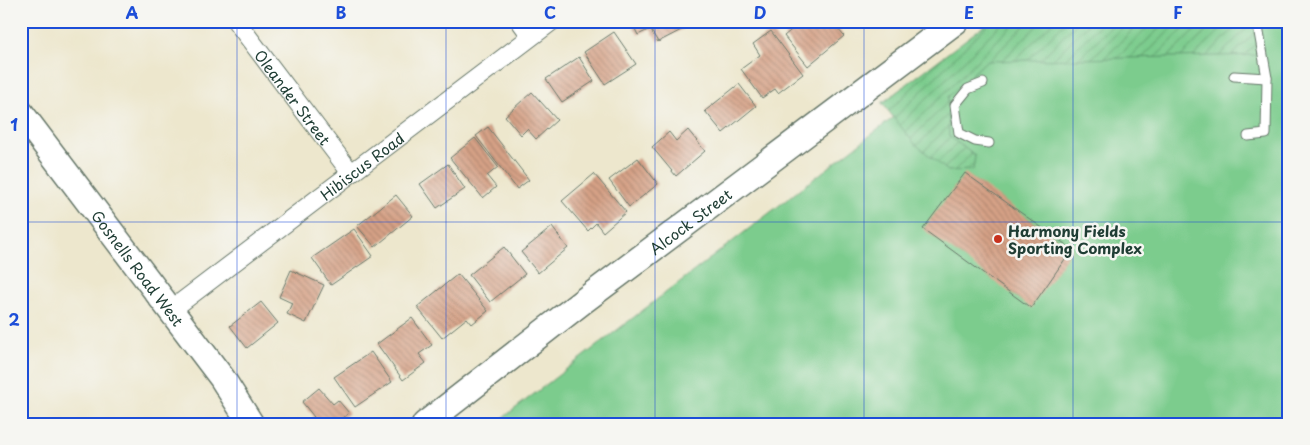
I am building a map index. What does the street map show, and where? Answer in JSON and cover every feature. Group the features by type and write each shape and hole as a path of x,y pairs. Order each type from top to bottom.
{"main road":[{"name":"Alcock Street","path":"425,424 582,302 956,21"},
{"name":"Gosnells Road West","path":"21,113 171,310 233,394 251,424"}],"street":[{"name":"Oleander Street","path":"236,21 350,172"},
{"path":"520,21 531,36"},
{"name":"Hibiscus Road","path":"171,310 350,172 552,21"}],"lane":[{"path":"1247,21 1258,27 1267,78 1266,134 1248,136"},
{"path":"1234,76 1267,78"},
{"path":"983,83 968,89 955,105 959,133 975,141 989,143"}],"green space":[{"path":"990,21 1247,21 1258,27 1264,55 986,61 948,97 949,136 975,156 973,170 948,171 914,143 882,103"},
{"path":"1019,21 1289,21 1289,424 495,424"}],"building":[{"path":"631,21 689,21 691,25 658,42 650,29 638,35"},
{"path":"802,21 831,21 844,36 808,66 784,36"},
{"path":"771,31 803,74 778,93 775,89 762,98 741,69 760,55 753,44"},
{"path":"614,32 636,64 605,84 584,52"},
{"path":"579,57 594,81 562,102 546,79"},
{"path":"739,84 756,106 723,133 705,111"},
{"path":"532,92 557,120 536,139 527,129 521,135 505,116"},
{"path":"488,127 529,180 517,189 476,136"},
{"path":"688,130 705,151 676,176 652,147 669,132 676,141"},
{"path":"475,138 498,167 487,176 496,187 483,198 450,158"},
{"path":"638,158 658,184 629,207 609,180"},
{"path":"448,164 465,189 437,208 420,184"},
{"name":"Harmony Fields Sporting Complex","path":"965,173 1072,249 1031,308 923,229"},
{"path":"594,174 626,212 603,232 596,223 588,231 562,201"},
{"path":"396,195 413,216 375,247 357,226"},
{"path":"552,227 568,248 538,273 521,252"},
{"path":"354,229 373,256 331,285 312,258"},
{"path":"504,247 525,274 490,302 469,275"},
{"path":"291,270 324,285 306,323 287,314 292,303 279,297"},
{"path":"458,274 488,311 472,324 467,318 442,338 417,307"},
{"path":"261,302 278,323 247,348 230,326"},
{"path":"412,318 432,345 419,354 426,363 403,380 377,344"},
{"path":"371,352 392,382 355,407 334,377"},
{"path":"319,388 333,404 338,400 349,413 336,424 306,424 314,417 302,402"}],"place":[{"name":"Harmony Fields Sporting Complex","path":"998,239"}]}
